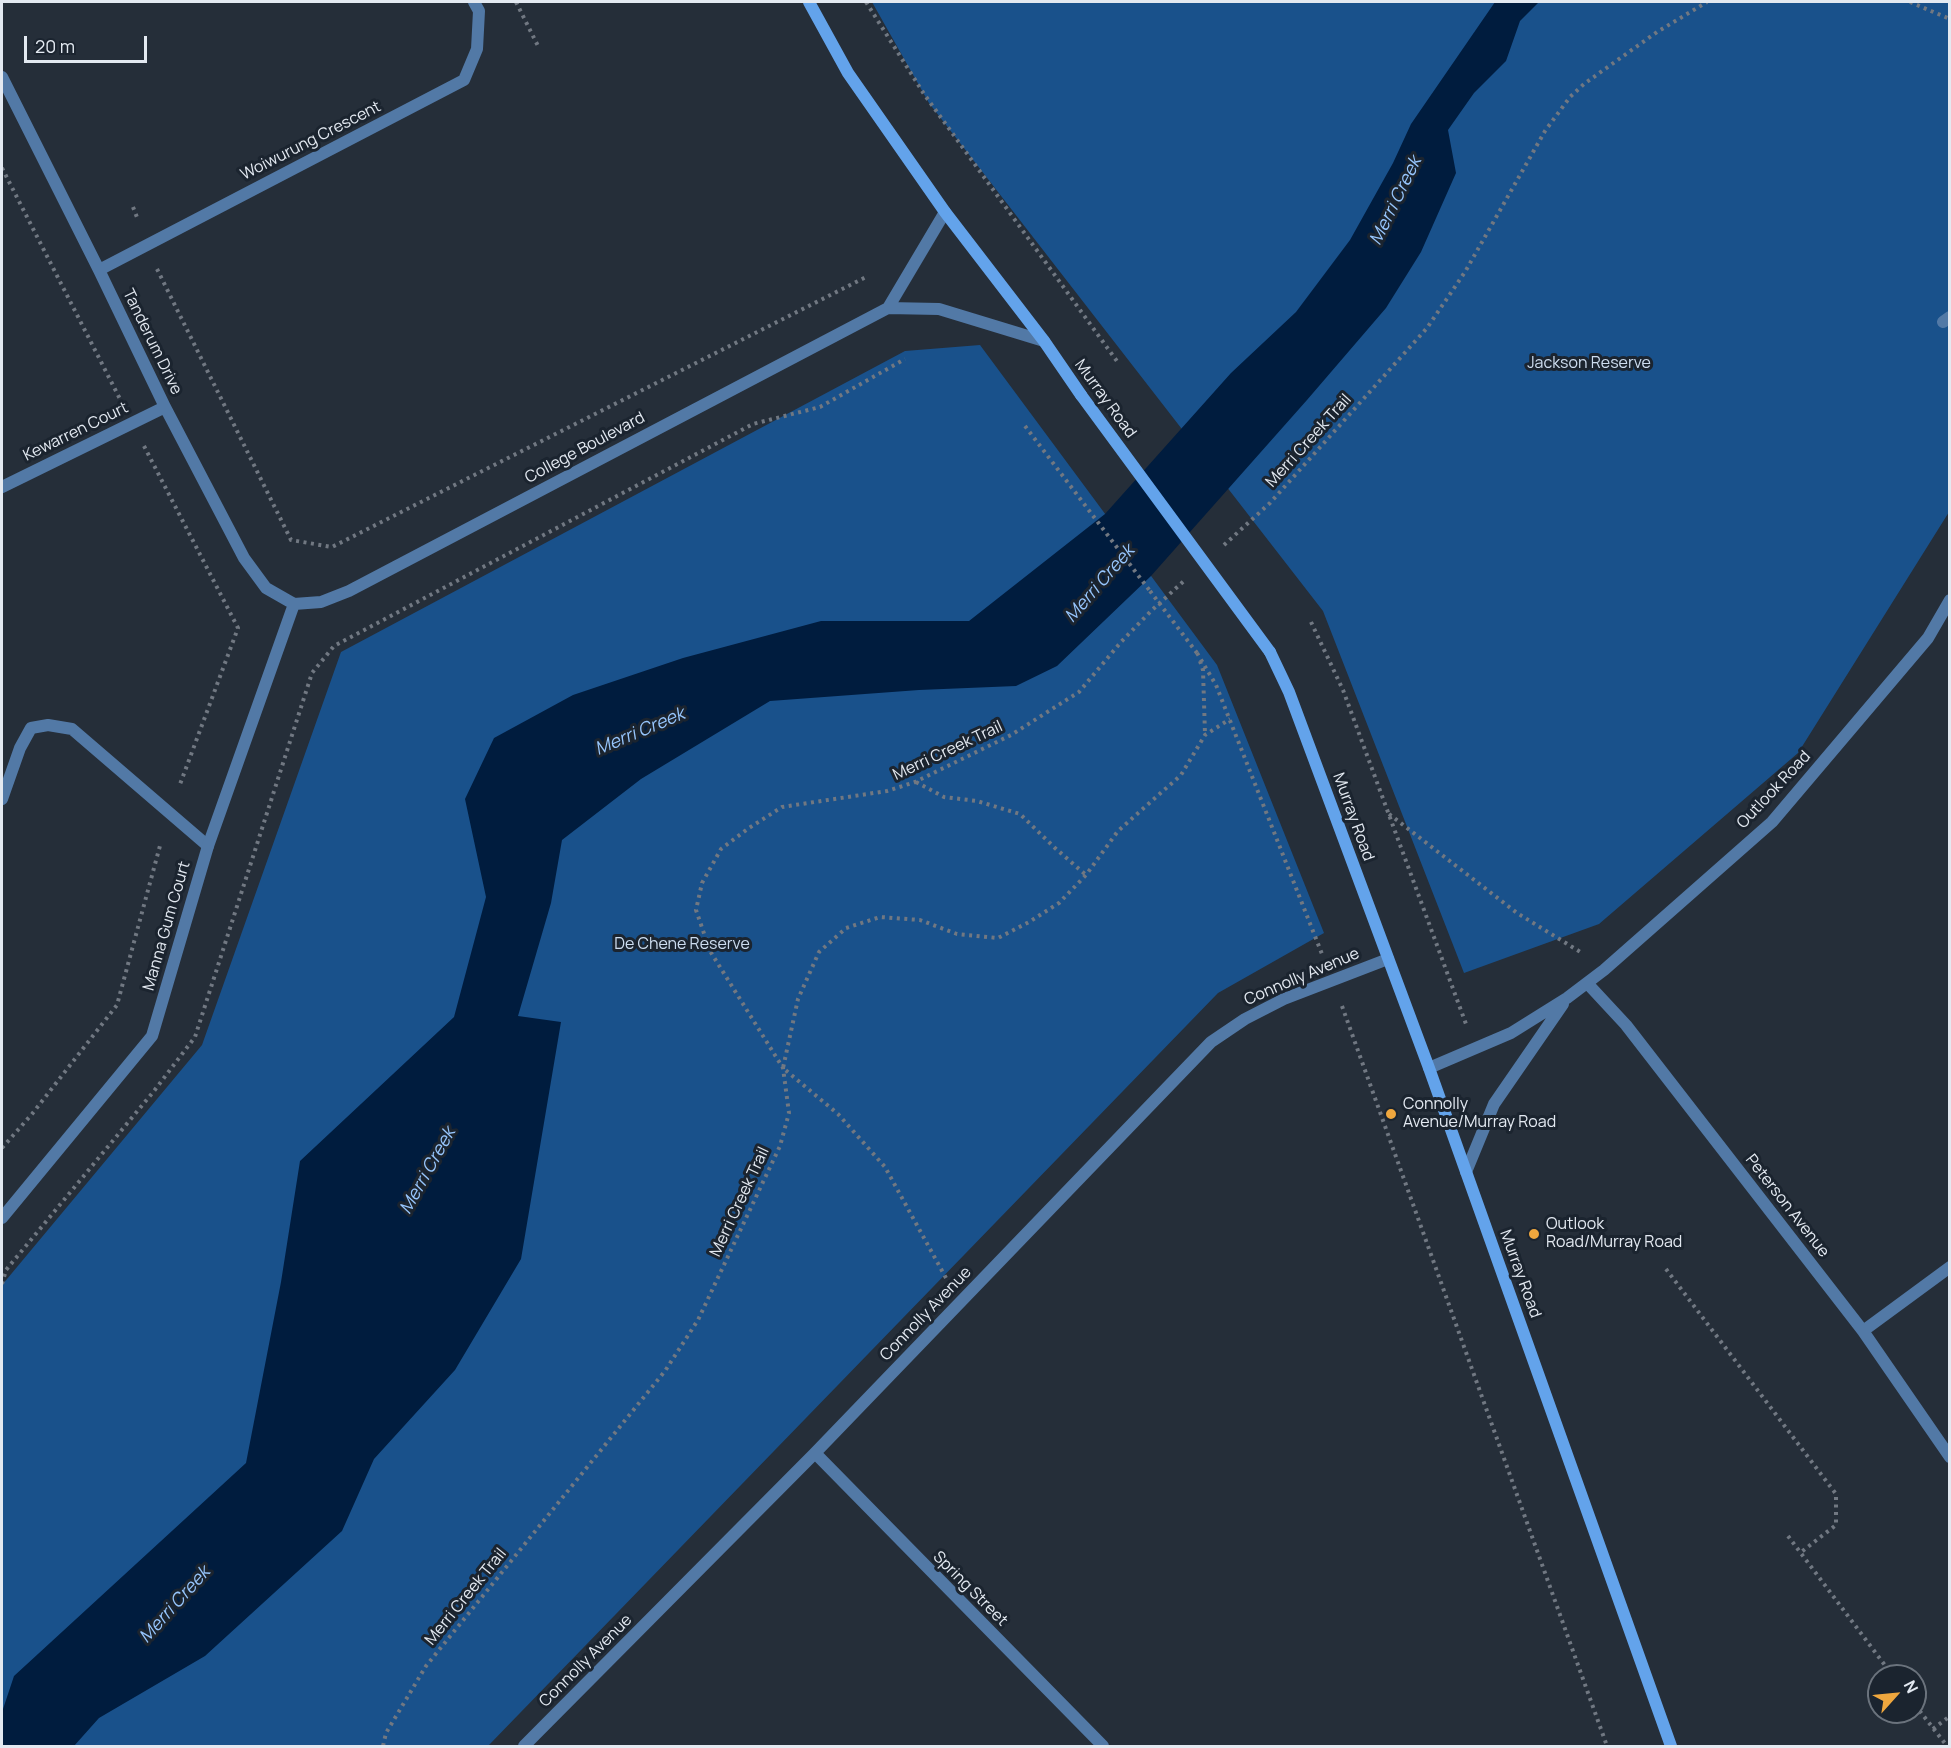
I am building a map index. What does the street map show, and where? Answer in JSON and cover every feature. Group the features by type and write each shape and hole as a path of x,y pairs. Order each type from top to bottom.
{"main road":[{"name":"Murray Road","path":"809,2 848,73 945,212 1044,341 1081,395 1270,652 1289,692 1429,1068 1671,1746"}],"street":[{"name":"Woiwurung Crescent","path":"99,270 464,80 477,49 479,11 474,2"},
{"name":"Tanderum Drive","path":"2,76 165,407 244,558 266,588 294,604"},
{"path":"888,308 945,212"},
{"name":"College Boulevard","path":"294,604 321,602 349,591 888,308 939,309 1044,341"},
{"name":"Kewarren Court","path":"2,487 165,407"},
{"name":"Outlook Road","path":"1429,1068 1511,1033 1567,998 1604,970 1772,822 1928,638 1950,600"},
{"name":"Manna Gum Court","path":"2,1218 152,1036 208,846 294,604"},
{"path":"2,799 20,748 32,728 48,725 72,729 208,846"},
{"name":"Connolly Avenue","path":"524,1746 815,1453 1210,1042 1245,1019 1284,999 1388,959"},
{"name":"Peterson Avenue","path":"1587,983 1626,1025 1863,1330 1950,1457"},
{"name":"Outlook Road","path":"1466,1172 1494,1104 1567,998"},
{"path":"1863,1330 1950,1267"},
{"name":"Spring Street","path":"815,1453 1103,1746"}],"path":[{"path":"516,2 538,46"},
{"path":"866,2 924,94 1119,364"},
{"name":"Merri Creek Trail","path":"1219,549 1270,503 1427,328 1465,272 1545,131 1570,97 1622,57 1707,2"},
{"path":"1910,2 1950,19"},
{"path":"2,168 237,628 170,813 117,1005 32,1114 2,1148"},
{"path":"133,207 162,281 291,540 332,547 866,277"},
{"path":"2,1284 6,1270 154,1091 195,1037 312,673 334,646 753,424 820,407 905,359"},
{"path":"1025,426 1197,653 1216,686 1333,980 1607,1746"},
{"name":"Merri Creek Trail","path":"383,1746 386,1733 426,1666 665,1371 698,1320 780,1146 789,1113 783,1068 710,951 696,910 702,883 721,849 748,828 782,807 887,791 915,782 1011,735 1079,692 1121,642 1193,572"},
{"path":"1311,622 1343,690 1475,1048"},
{"path":"1197,653 1203,670 1204,735"},
{"path":"960,1303 885,1167 838,1114 783,1068 798,999 819,952 846,928 880,917 920,920 957,934 998,938 1029,922 1059,903 1086,874 1118,831 1181,775 1204,735 1230,719"},
{"path":"915,782 944,797 977,801 1020,813 1055,848 1086,874"},
{"path":"1388,814 1516,913 1579,951 1604,970"},
{"path":"1666,1269 1836,1494 1836,1525 1800,1552"},
{"path":"1788,1536 1884,1664"},
{"path":"1933,1729 1950,1716"},
{"path":"1927,1721 1945,1745"}],"green space":[{"name":"Jackson Reserve","path":"872,2 1949,2 1949,512 1798,753 1599,924 1464,973 1323,611 929,103"},
{"name":"De Chene Reserve","path":"980,345 1217,665 1324,933 1218,993 488,1746 2,1746 2,1285 202,1045 341,652 905,351"}],"water":[{"name":"Merri Creek","path":"1495,2 1539,2 1520,21 1506,61 1474,93 1448,130 1456,173 1421,252 1386,308 1151,576 1057,666 1016,686 919,690 770,701 641,779 562,840 551,903 518,1016 561,1022 521,1259 455,1370 374,1459 342,1531 205,1656 99,1718 74,1746 2,1746 2,1712 14,1676 246,1463 281,1282 300,1161 454,1017 486,897 465,799 494,738 573,695 683,658 821,621 969,621 1105,514 1231,373 1296,312 1350,240 1393,163 1411,124"}],"place":[{"name":"Connolly Avenue/Murray Road","path":"1391,1114"},
{"name":"Outlook Road/Murray Road","path":"1534,1234"}]}
